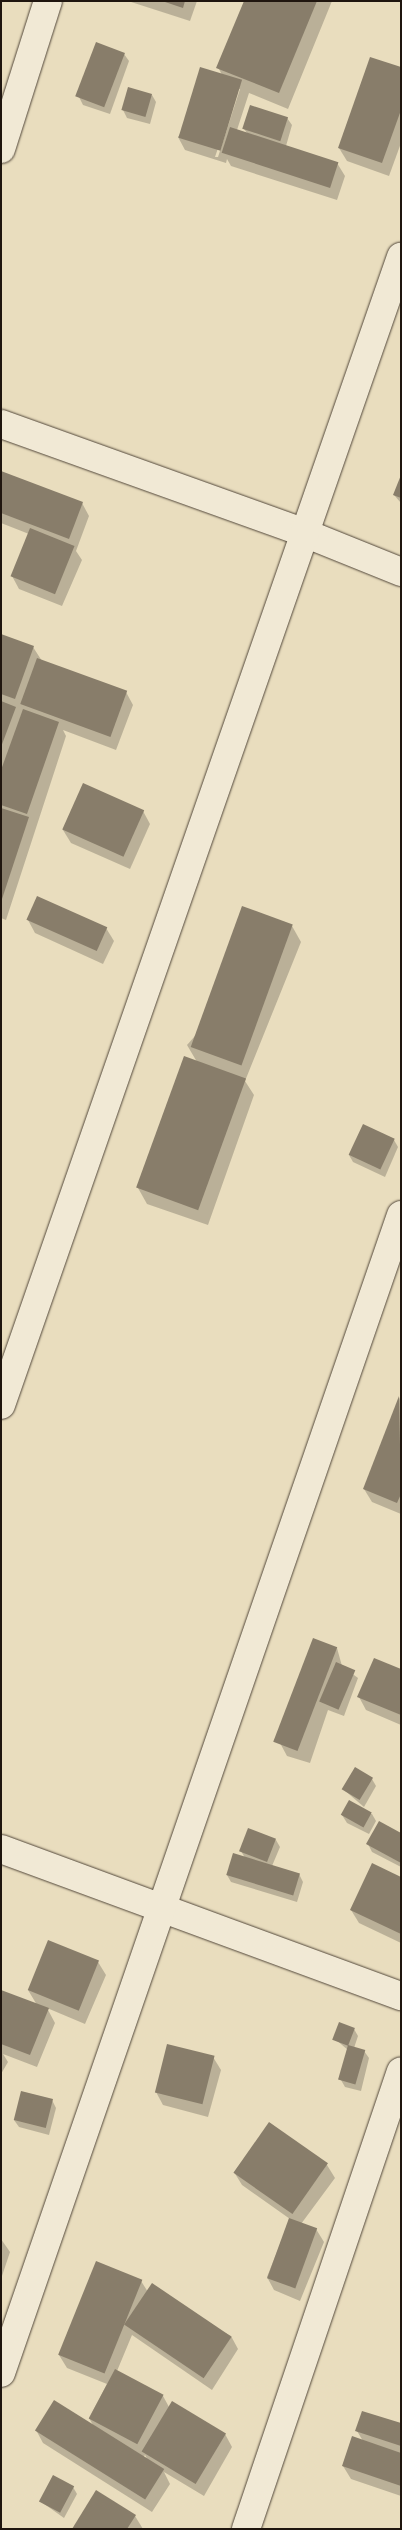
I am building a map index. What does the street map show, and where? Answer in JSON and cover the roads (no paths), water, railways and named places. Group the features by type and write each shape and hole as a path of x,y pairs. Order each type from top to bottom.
{"street":[{"path":"1,149 48,1"},
{"path":"1,1404 302,532 401,257"},
{"path":"1,424 302,532 401,572"},
{"path":"1,2372 159,1907 401,1215"},
{"path":"1,1849 401,1996"},
{"path":"246,2529 401,2072"}]}
